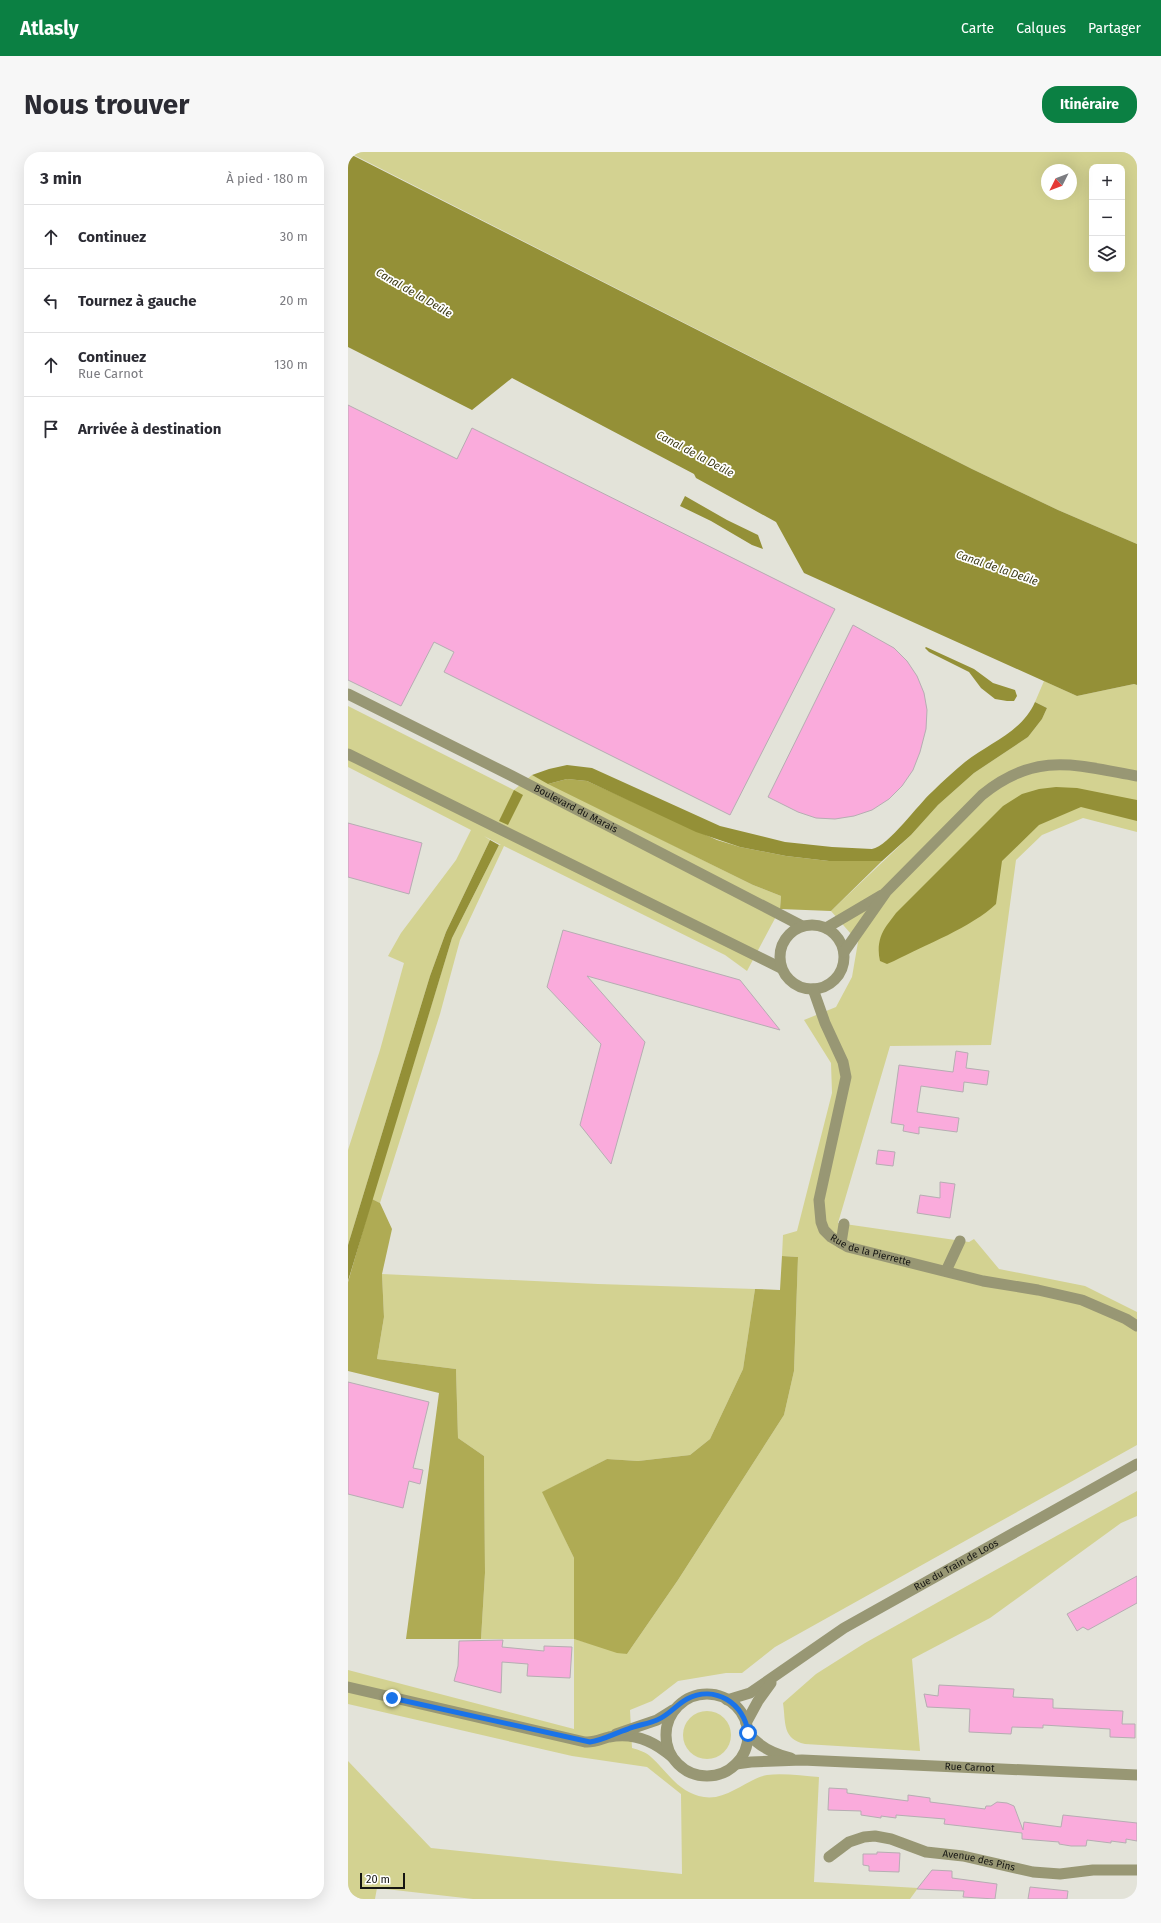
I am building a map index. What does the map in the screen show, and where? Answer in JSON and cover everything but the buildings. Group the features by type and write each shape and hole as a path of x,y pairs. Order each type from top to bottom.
{"street":[{"name":"Boulevard du Marais","path":"348,694 512,776 802,926"},
{"path":"348,754 781,968"},
{"path":"844,952 886,892 982,795 1000,782 1030,768 1051,764 1062,764 1137,776"},
{"path":"826,928 886,892"},
{"path":"819,925 826,928 835,934 841,942 844,952 844,963 840,973 833,981 824,987 813,989 803,988 794,984 786,977 781,968 779,957 783,942 792,930 802,926 819,925"},
{"name":"Rue de la Pierrette","path":"813,989 825,1023 843,1062 846,1077 819,1200 821,1222 824,1230 831,1237 848,1247 983,1281 1038,1290 1082,1300 1126,1319 1137,1326"},
{"path":"841,1243 844,1224"},
{"path":"946,1271 960,1241"},
{"name":"Rue du Train de Loos","path":"727,1700 750,1693 804,1654 844,1628 1137,1464"},
{"name":"Rue du Train de Loos","path":"747,1728 758,1701 779,1673"},
{"path":"348,1687 579,1741 590,1742 610,1737 629,1728 657,1720 676,1709 688,1699 702,1694 713,1694 727,1700 739,1710 747,1728 745,1752 736,1764 720,1775 705,1776 686,1771 659,1746 635,1736 610,1737"},
{"path":"672,1757 666,1743 666,1732 670,1717 676,1709"},
{"name":"Rue Carnot","path":"747,1728 753,1740 771,1752 802,1760"},
{"name":"Rue Carnot","path":"736,1764 802,1760 1137,1775"},
{"name":"Avenue des Pins","path":"828,1857 849,1842 864,1837 876,1836 891,1839 926,1852 963,1856 1033,1872 1060,1874 1093,1870 1137,1870"}],"shaded area":[{"path":"348,152 1137,152 1137,544 1058,510 972,469"},
{"path":"1044,681 1077,696 1134,684 1137,685 1137,832 1083,818 1042,835 1016,860 991,1045 890,1046 838,1223 969,1242 974,1239 999,1269 1085,1286 1137,1312 1137,1445 775,1647 742,1673 726,1673 678,1681 652,1701 630,1710 632,1748 649,1755 680,1787 695,1795 704,1797 721,1796 752,1780 773,1774 819,1777 814,1882 918,1888 910,1899 473,1899 377,1888 375,1899 348,1899 348,1761 431,1848 682,1874 681,1794 647,1767 572,1756 348,1704 348,1670 574,1729 574,1639 627,1654 678,1580 784,1415 794,1371 798,1257 782,1256 783,1235 797,1231 832,1093 831,1063 804,1020 836,1007 852,977 858,942 831,911 911,835 938,805 974,773 1028,737 1042,719 1047,708 1035,702"},
{"path":"348,706 514,790 532,775 753,885 781,896 780,909 747,971 725,955 504,846 460,940 440,1014 380,1203 372,1199 452,938 499,845 501,845 484,836 490,840 446,932 430,976 348,1245 348,1150 380,1050 404,963 388,956 401,933 456,860 471,830 348,767"},
{"path":"567,779 587,781 717,840 740,847 786,856 829,861 882,861 831,911 780,909 781,896 753,885 548,784"},
{"path":"372,1199 380,1203 392,1229 382,1274 384,1317 377,1359 456,1369 458,1438 484,1456 485,1573 481,1639 406,1639 439,1393 348,1371 348,1282"},
{"path":"782,1256 798,1257 794,1371 784,1415 678,1580 627,1654 617,1653 574,1639 574,1558 542,1492 607,1459 638,1461 690,1455 710,1439 743,1369 755,1289 780,1290"},
{"path":"382,1274 598,1284 755,1289 743,1369 710,1439 690,1455 638,1461 607,1459 543,1492 574,1558 574,1639 481,1639 485,1573 484,1456 458,1438 456,1369 377,1359 384,1317"},
{"path":"1137,1491 1137,1516 1121,1523 990,1618 912,1659 920,1751 805,1744 798,1742 789,1734 786,1729 783,1703 816,1674 865,1643"},
{"path":"702,1711 712,1711 724,1718 731,1730 731,1740 724,1752 712,1759 702,1759 694,1755 687,1748 683,1740 683,1730 687,1722 694,1715"}],"water":[{"name":"Canal de la Deûle","path":"348,153 972,469 1058,510 1137,544 1137,685 1134,684 1077,696 804,573 776,522 696,478 694,474 512,378 472,410 348,347"},
{"path":"685,496 727,520 758,535 763,549 752,545 711,521 680,506"},
{"path":"926,647 974,669 993,683 1015,690 1017,696 1014,701 995,699 981,688 969,672 929,652 925,648"},
{"path":"1035,702 1047,708 1042,719 1028,737 974,773 938,805 911,835 882,861 829,861 786,856 740,847 696,832 587,781 567,779 548,784 532,775 567,765 592,768 720,826 785,842 832,847 872,849 879,846 895,833 927,797 961,765 1004,736 1022,721"},
{"path":"1056,787 1077,788 1137,800 1137,821 1081,807 1039,825 1002,861 996,904 974,920 948,935 887,964 880,961 880,938 884,929 896,913 1003,806 1022,794 1039,789"},
{"path":"514,790 523,795 508,825 499,821"},
{"path":"490,840 499,845 452,938 348,1281 348,1245 430,976 446,932"}],"route":[{"path":"392,1698 579,1741 590,1742 610,1737 629,1728 657,1720 676,1709 683,1702 692,1697 702,1694 713,1694 723,1697 736,1706 744,1718 748,1728 748,1733"}]}
